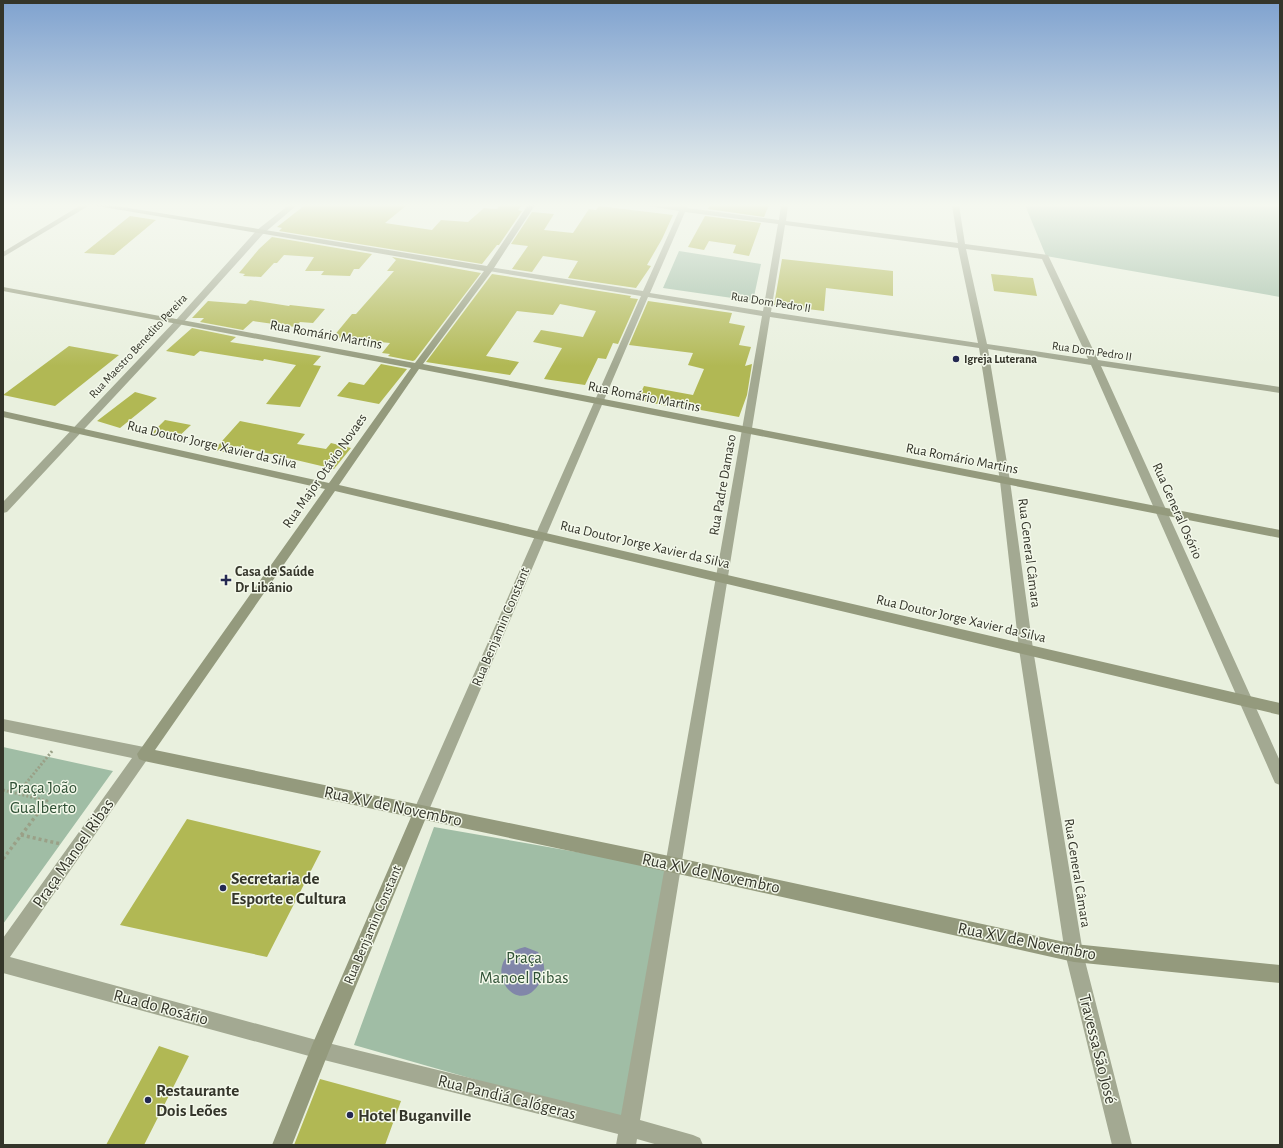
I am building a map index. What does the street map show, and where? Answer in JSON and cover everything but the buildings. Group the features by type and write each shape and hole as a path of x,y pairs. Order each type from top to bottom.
{"street":[{"name":"Rua Maestro Benedito Pereira","path":"3,509 179,322 236,259"},
{"name":"Rua Dom Pedro II","path":"424,259 767,314 1095,364 1280,390"},
{"name":"Rua Major Otávio Novaes","path":"144,754 332,487 496,259"},
{"name":"Rua Benjamin Constant","path":"282,1145 320,1050 421,812 598,402 662,259"},
{"name":"Rua Padre Damaso","path":"674,865 776,259"},
{"name":"Rua General Câmara","path":"964,259 983,347 1005,481 1026,649 1074,953"},
{"name":"Rua General Osório","path":"1046,259 1095,364 1280,778"},
{"name":"Rua Romário Martins","path":"3,289 418,366 1280,534"},
{"name":"Rua Doutor Jorge Xavier da Silva","path":"3,414 332,487 1280,708"},
{"path":"3,725 144,754"},
{"name":"Rua XV de Novembro","path":"144,754 674,865 1074,953 1280,974"},
{"name":"Praça Manoel Ribas","path":"3,953 144,754"},
{"path":"627,1136 674,865"},
{"name":"Travessa São José","path":"1074,953 1122,1145"},
{"name":"Rua do Rosário","path":"3,964 320,1050"},
{"name":"Rua Pandiá Calógeras","path":"320,1050 627,1136 693,1145"}],"path":[{"path":"18,793 64,737"},
{"path":"3,790 48,800 3,859"},
{"path":"21,835 77,848"}],"green space":[{"path":"676,259 727,259 761,264 753,301 663,288"},
{"path":"1061,259 1280,259 1280,297"},
{"name":"Praça João Gualberto","path":"3,747 113,771 3,924"},
{"name":"Praça Manoel Ribas","path":"434,827 668,868 624,1122 354,1045"}],"water":[{"path":"525,947 538,952 543,962 544,974 541,981 531,993 521,996 512,992 505,985 501,974 503,963 510,953"}],"place":[{"name":"Igreja Luterana","path":"956,359"},
{"name":"Casa de Saúde Dr Libânio","path":"226,580"},
{"name":"Secretaria de Esporte e Cultura","path":"223,888"},
{"name":"Restaurante Dois Leões","path":"148,1100"},
{"name":"Hotel Buganville","path":"350,1115"}]}
